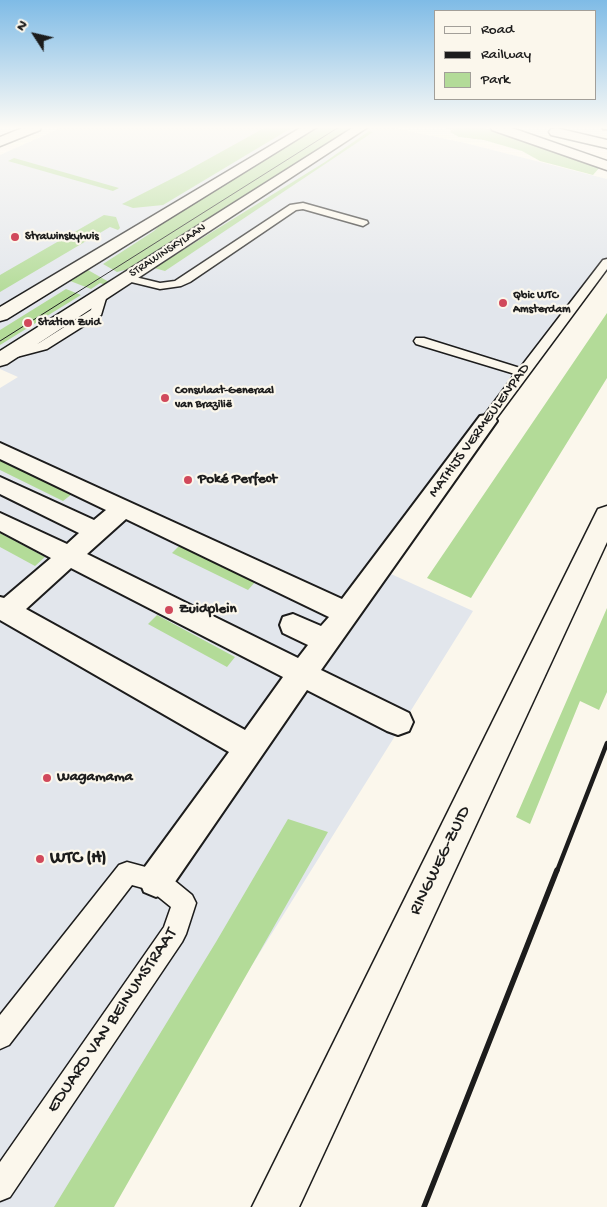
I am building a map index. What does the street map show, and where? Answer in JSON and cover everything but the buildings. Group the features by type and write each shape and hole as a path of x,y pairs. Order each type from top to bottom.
{"main road":[{"path":"0,315 102,267 164,216 218,183"},
{"name":"STRAWINSKYLAAN","path":"4,357 274,183"},
{"path":"164,216 181,213 191,214 204,220 204,228"},
{"path":"102,267 127,278"},
{"name":"RINGWEG-ZUID","path":"275,1207 607,515"}],"street":[{"name":"MATHIJS VERMEULENPAD","path":"350,607 487,421"},
{"path":"0,450 123,508 350,607 156,880"},
{"path":"0,485 97,531"},
{"path":"123,508 4,609 249,748"},
{"path":"0,521 398,722"},
{"path":"293,625 326,641"}],"lane":[{"path":"127,278 160,286 177,284 186,280 293,207 303,206 363,224"},
{"name":"MATHIJS VERMEULENPAD","path":"487,421 607,262"},
{"path":"420,341 524,373"},
{"name":"EDUARD VAN BEINUMSTRAAT","path":"0,1036 127,873 156,880 184,903 174,934 0,1187"}],"shaded area":[{"path":"0,183 607,183 607,257 371,565 473,611 101,1207 0,1207 0,388 18,377 0,369"}],"green space":[{"path":"86,183 103,183 119,188 113,191"},
{"path":"163,183 199,183 163,205 133,208 122,204"},
{"path":"225,183 266,183 136,267 117,272 103,264 154,231 164,221"},
{"path":"291,183 296,183 165,271 154,268"},
{"path":"104,215 116,217 120,228 118,230 110,227 0,292 0,275"},
{"path":"88,270 109,282 109,286 100,283 91,289 65,279"},
{"path":"66,289 81,295 0,345 0,330"},
{"path":"607,313 607,378 471,598 427,578"},
{"path":"0,459 72,494 63,501 0,470"},
{"path":"0,533 45,557 35,566 0,547"},
{"path":"180,545 256,581 248,590 172,553"},
{"path":"607,608 607,692 599,710 580,701 530,824 516,817"},
{"path":"157,615 235,657 227,667 148,624"},
{"path":"288,819 328,832 114,1207 54,1207 216,942"}],"tram line":[{"path":"0,341 250,183"}],"railway":[{"path":"557,871 607,743"},
{"path":"424,1207 557,870"}],"place":[{"name":"Strawinskyhuis","path":"15,237"},
{"name":"Qbic WTC Amsterdam","path":"503,303"},
{"name":"Station Zuid","path":"28,323"},
{"name":"Consulaat-Generaal van Brazilië","path":"165,398"},
{"name":"Poké Perfect","path":"188,480"},
{"name":"Zuidplein","path":"169,610"},
{"name":"Wagamama","path":"47,778"},
{"name":"WTC (H)","path":"40,859"}]}
